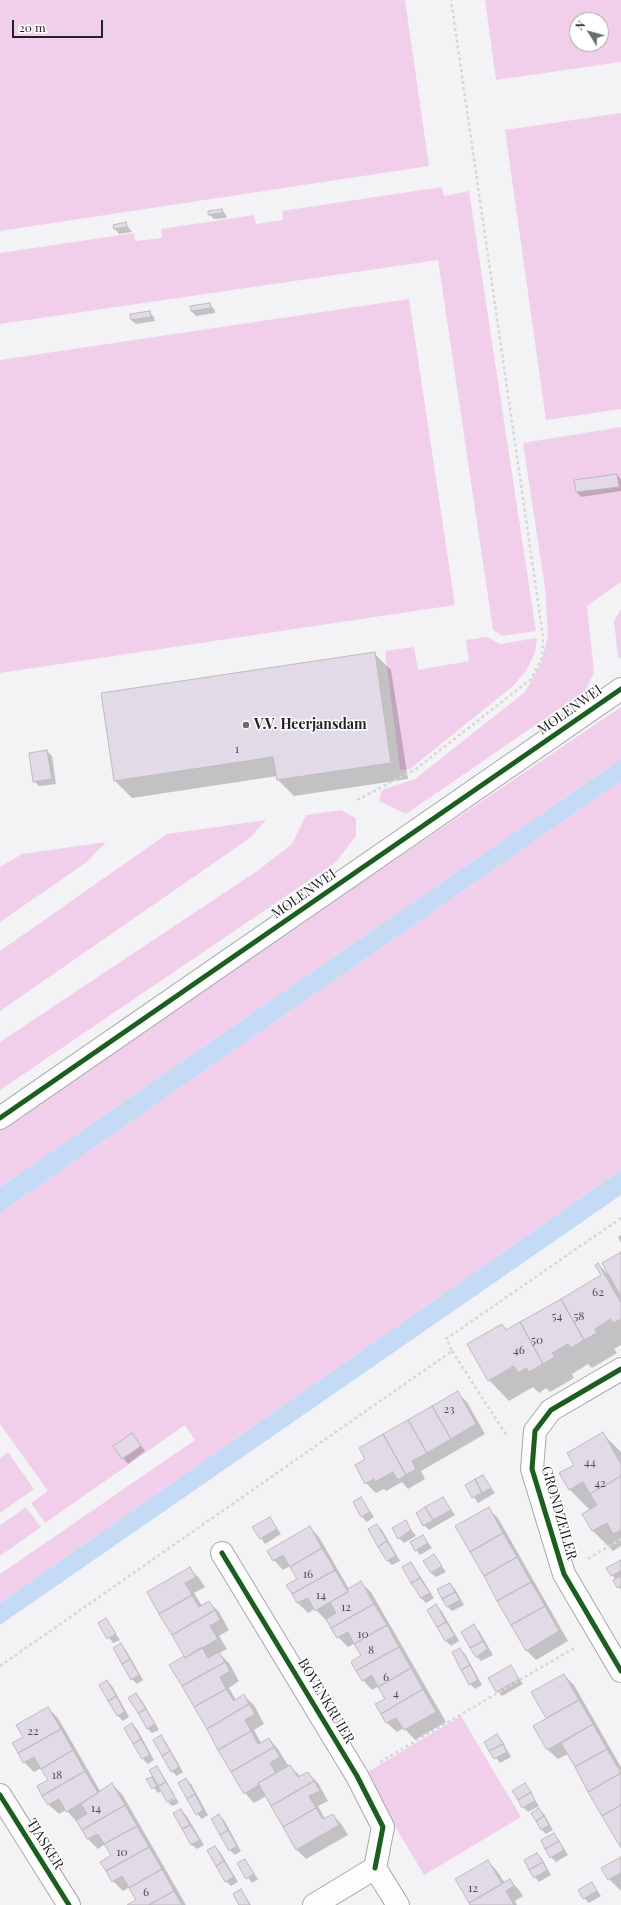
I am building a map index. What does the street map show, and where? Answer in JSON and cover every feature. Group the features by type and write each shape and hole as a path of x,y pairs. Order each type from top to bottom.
{"street":[{"name":"MOLENWEI","path":"0,1118 621,689"},
{"name":"GRONDZEILER","path":"621,1369 551,1410 535,1431 532,1469 564,1574 621,1671"},
{"name":"BOVENKRUIER","path":"222,1553 357,1776 383,1827 376,1868"},
{"name":"TJASKER","path":"0,1795 69,1905"},
{"path":"314,1905 376,1868 398,1905"}],"path":[{"path":"357,800 416,769 531,679 542,658 542,629 451,0"},
{"path":"532,1469 501,1428 452,1351 446,1339 621,1218"},
{"path":"0,1666 452,1351"},
{"path":"564,1574 621,1539"},
{"path":"357,1776 599,1634"}],"shaded area":[{"path":"0,0 405,0 429,166 0,231"},
{"path":"485,0 621,0 621,62 496,80"},
{"path":"621,113 621,409 546,420 505,130"},
{"path":"442,187 444,196 469,191 536,631 502,636 493,630 438,260 0,324 0,253 134,233 135,241 162,238 161,229 254,215 256,224 283,220 282,211"},
{"path":"409,299 455,605 0,673 0,360"},
{"path":"621,427 621,582 587,606 594,673 585,691 406,814 379,801 382,790 415,779 525,692 541,663 548,636 545,588 523,443"},
{"path":"621,609 621,658 618,657 614,621"},
{"path":"487,637 500,644 537,638 535,653 526,671 513,686 410,769 400,770 385,651 414,647 418,670 469,661 466,640"},
{"path":"621,707 621,759 0,1187 0,1127"},
{"path":"621,781 621,1170 0,1603 0,1574 195,1440 185,1425 45,1523 31,1503 48,1491 0,1424 0,1213"},
{"path":"341,810 356,818 356,836 336,862 0,1090 0,1042 257,871 292,844 306,815"},
{"path":"266,820 250,838 0,1011 0,951 167,834"},
{"path":"106,842 87,862 0,922 0,867 22,854"},
{"path":"8,1452 34,1489 0,1513 0,1458"},
{"path":"26,1507 41,1527 0,1556 0,1525"},
{"path":"461,1716 521,1817 424,1875 364,1774"}],"water":[{"path":"621,759 621,781 0,1213 0,1187"},
{"path":"621,1170 621,1195 0,1625 0,1603"}],"building":[{"path":"222,209 222,213 208,215 208,211"},
{"path":"126,222 127,227 114,229 113,225"},
{"path":"210,303 211,308 191,311 190,306"},
{"path":"150,311 151,317 131,320 130,314"},
{"path":"617,474 619,487 576,492 574,480"},
{"name":"V.V. Heerjansdam","path":"375,652 391,763 277,780 273,757 114,781 101,693"},
{"path":"47,750 52,779 33,782 29,753"},
{"path":"621,1252 621,1297 602,1263"},
{"path":"598,1263 621,1303 621,1319 613,1323 611,1319 595,1329 597,1333 584,1340 561,1299 601,1275 595,1265"},
{"path":"561,1299 584,1340 571,1348 568,1344 552,1353 555,1357 543,1364 520,1322"},
{"path":"520,1322 543,1364 529,1372 526,1368 518,1373 514,1366 488,1381 467,1344 502,1324 506,1330"},
{"path":"458,1391 476,1424 451,1439 432,1406"},
{"path":"432,1406 451,1439 427,1453 408,1420"},
{"path":"408,1420 427,1453 412,1461 416,1469 406,1475 383,1434"},
{"path":"603,1432 621,1464 621,1476 590,1494 583,1482 569,1490 559,1473 574,1465 567,1453"},
{"path":"132,1433 141,1446 122,1459 113,1446"},
{"path":"383,1434 406,1475 398,1480 393,1472 375,1482 374,1479 365,1484 355,1465 365,1459 359,1448"},
{"path":"483,1475 491,1488 482,1493 475,1479"},
{"path":"621,1476 621,1530 613,1534 607,1523 592,1531 582,1514 597,1505 590,1494"},
{"path":"475,1479 482,1493 472,1498 465,1485"},
{"path":"361,1497 370,1512 361,1517 353,1502"},
{"path":"443,1497 451,1510 433,1520 425,1507"},
{"path":"425,1507 433,1520 423,1526 416,1513"},
{"path":"489,1507 503,1533 470,1552 455,1526"},
{"path":"270,1517 277,1529 260,1539 252,1527"},
{"path":"406,1520 411,1530 398,1539 392,1528"},
{"path":"377,1524 387,1541 378,1547 368,1529"},
{"path":"310,1526 322,1548 290,1567 283,1555 273,1561 267,1551"},
{"path":"503,1533 517,1557 484,1576 470,1552"},
{"path":"423,1535 428,1543 415,1551 410,1542"},
{"path":"387,1541 396,1556 387,1561 378,1547"},
{"path":"322,1548 335,1570 292,1594 286,1585 297,1579 290,1567"},
{"path":"434,1554 442,1566 431,1573 423,1561"},
{"path":"517,1557 531,1582 497,1601 484,1576"},
{"path":"621,1560 621,1571 611,1576 606,1568"},
{"path":"411,1562 420,1578 411,1583 402,1567"},
{"path":"190,1567 196,1577 185,1583 192,1595 159,1614 147,1592"},
{"path":"335,1570 348,1592 315,1611 308,1598 297,1603 292,1594"},
{"path":"621,1576 621,1586 617,1588 613,1580"},
{"path":"420,1578 430,1593 421,1598 411,1583"},
{"path":"361,1581 374,1604 331,1628 326,1619 336,1613 330,1602 348,1592 346,1590"},
{"path":"531,1582 545,1606 511,1625 497,1601"},
{"path":"450,1583 455,1592 442,1599 437,1589"},
{"path":"455,1592 460,1600 447,1607 442,1599"},
{"path":"192,1595 199,1607 209,1601 215,1610 172,1635 159,1614"},
{"path":"374,1604 387,1625 354,1644 348,1632 337,1638 331,1628"},
{"path":"436,1604 446,1622 437,1627 427,1610"},
{"path":"545,1606 559,1631 526,1651 511,1625"},
{"path":"215,1610 220,1620 210,1626 218,1639 185,1658 172,1635"},
{"path":"106,1618 116,1634 107,1639 98,1623"},
{"path":"446,1622 455,1636 445,1641 437,1627"},
{"path":"474,1624 483,1641 470,1648 461,1632"},
{"path":"387,1625 399,1647 356,1671 351,1662 361,1655 354,1644"},
{"path":"483,1641 488,1649 476,1657 470,1648"},
{"path":"121,1643 130,1659 122,1664 113,1648"},
{"path":"202,1647 208,1658 219,1652 225,1662 182,1686 169,1665 184,1656 185,1658"},
{"path":"399,1647 411,1668 378,1687 372,1675 362,1681 356,1671"},
{"path":"460,1648 470,1665 461,1670 452,1652"},
{"path":"130,1659 139,1675 131,1680 122,1664"},
{"path":"225,1662 230,1671 220,1677 226,1689 194,1707 182,1686"},
{"path":"470,1665 478,1680 469,1685 461,1670"},
{"path":"511,1665 519,1679 496,1692 488,1678"},
{"path":"411,1668 423,1689 381,1714 375,1704 385,1699 378,1687"},
{"path":"564,1674 579,1700 546,1718 531,1692"},
{"path":"107,1680 116,1696 108,1701 99,1685"},
{"path":"226,1689 234,1701 244,1694 249,1704 207,1729 194,1707"},
{"path":"423,1689 436,1712 404,1730 396,1718 386,1723 381,1714"},
{"path":"136,1693 146,1709 138,1713 128,1698"},
{"path":"116,1696 125,1712 117,1716 108,1701"},
{"path":"579,1700 593,1724 547,1750 533,1726"},
{"path":"249,1704 255,1714 245,1720 251,1731 218,1750 207,1729"},
{"path":"48,1707 61,1729 18,1753 12,1743 23,1737 16,1725"},
{"path":"146,1709 155,1724 147,1729 138,1713"},
{"path":"132,1723 141,1739 133,1744 124,1728"},
{"path":"593,1724 607,1749 575,1767 561,1743"},
{"path":"61,1729 73,1750 41,1769 34,1757 23,1763 18,1753"},
{"path":"251,1731 258,1744 269,1738 274,1747 231,1772 218,1750"},
{"path":"497,1734 503,1744 489,1751 484,1742"},
{"path":"161,1735 170,1751 162,1756 153,1740"},
{"path":"141,1739 150,1755 142,1759 133,1744"},
{"path":"503,1744 507,1752 494,1759 489,1751"},
{"path":"274,1747 280,1757 270,1763 276,1773 258,1783 259,1785 244,1794 231,1772"},
{"path":"607,1749 621,1773 588,1792 575,1767"},
{"path":"73,1750 85,1771 42,1796 37,1786 48,1780 41,1769"},
{"path":"170,1751 179,1767 171,1772 162,1756"},
{"path":"290,1765 298,1777 308,1772 314,1781 271,1806 258,1783"},
{"path":"157,1766 166,1782 158,1786 149,1770"},
{"path":"85,1771 98,1793 66,1812 59,1799 48,1805 42,1796"},
{"path":"621,1773 621,1805 602,1816 588,1792"},
{"path":"152,1777 157,1786 152,1789 146,1779"},
{"path":"186,1778 195,1794 187,1799 178,1783"},
{"path":"314,1781 320,1791 309,1796 316,1808 283,1827 271,1806"},
{"path":"166,1782 175,1797 167,1802 158,1786"},
{"path":"112,1783 125,1805 82,1830 76,1820 87,1814 81,1804"},
{"path":"525,1783 531,1792 518,1800 512,1791"},
{"path":"531,1792 535,1801 522,1808 518,1800"},
{"path":"195,1794 203,1810 196,1815 187,1799"},
{"path":"125,1805 137,1826 104,1844 98,1834 87,1839 82,1830"},
{"path":"621,1805 621,1848 602,1816"},
{"path":"316,1808 323,1819 333,1814 339,1825 296,1850 283,1827"},
{"path":"539,1808 544,1816 536,1821 531,1813"},
{"path":"181,1809 190,1825 182,1829 173,1813"},
{"path":"219,1814 228,1830 220,1835 211,1819"},
{"path":"544,1816 549,1825 541,1830 536,1821"},
{"path":"190,1825 200,1840 191,1845 182,1829"},
{"path":"137,1826 149,1847 106,1871 100,1862 111,1855 104,1844"},
{"path":"228,1830 237,1846 229,1851 220,1835"},
{"path":"554,1833 559,1841 545,1849 541,1840"},
{"path":"559,1841 564,1850 550,1858 545,1849"},
{"path":"215,1846 224,1861 216,1866 207,1850"},
{"path":"149,1847 162,1869 129,1888 122,1876 112,1882 106,1871"},
{"path":"537,1853 543,1862 529,1870 524,1860"},
{"path":"621,1857 621,1873 608,1880 601,1868"},
{"path":"245,1859 254,1874 246,1879 237,1863"},
{"path":"488,1860 502,1884 469,1903 455,1879"},
{"path":"224,1861 234,1877 225,1882 216,1866"},
{"path":"543,1862 547,1870 534,1878 529,1870"},
{"path":"162,1869 174,1891 149,1905 127,1905 136,1900 129,1888"},
{"path":"510,1879 514,1886 506,1891 514,1905 470,1905 469,1903"},
{"path":"592,1882 597,1891 583,1899 578,1890"},
{"path":"241,1889 250,1905 239,1905 233,1894"},
{"path":"174,1891 182,1905 149,1905"}],"cycle path":[{"path":"0,1118 621,689"},
{"path":"621,1369 551,1410 535,1431 532,1469 564,1574 621,1671"},
{"path":"222,1553 357,1776 383,1827 375,1868"},
{"path":"0,1795 69,1905"}],"place":[{"name":"V.V. Heerjansdam","path":"246,725"}]}
